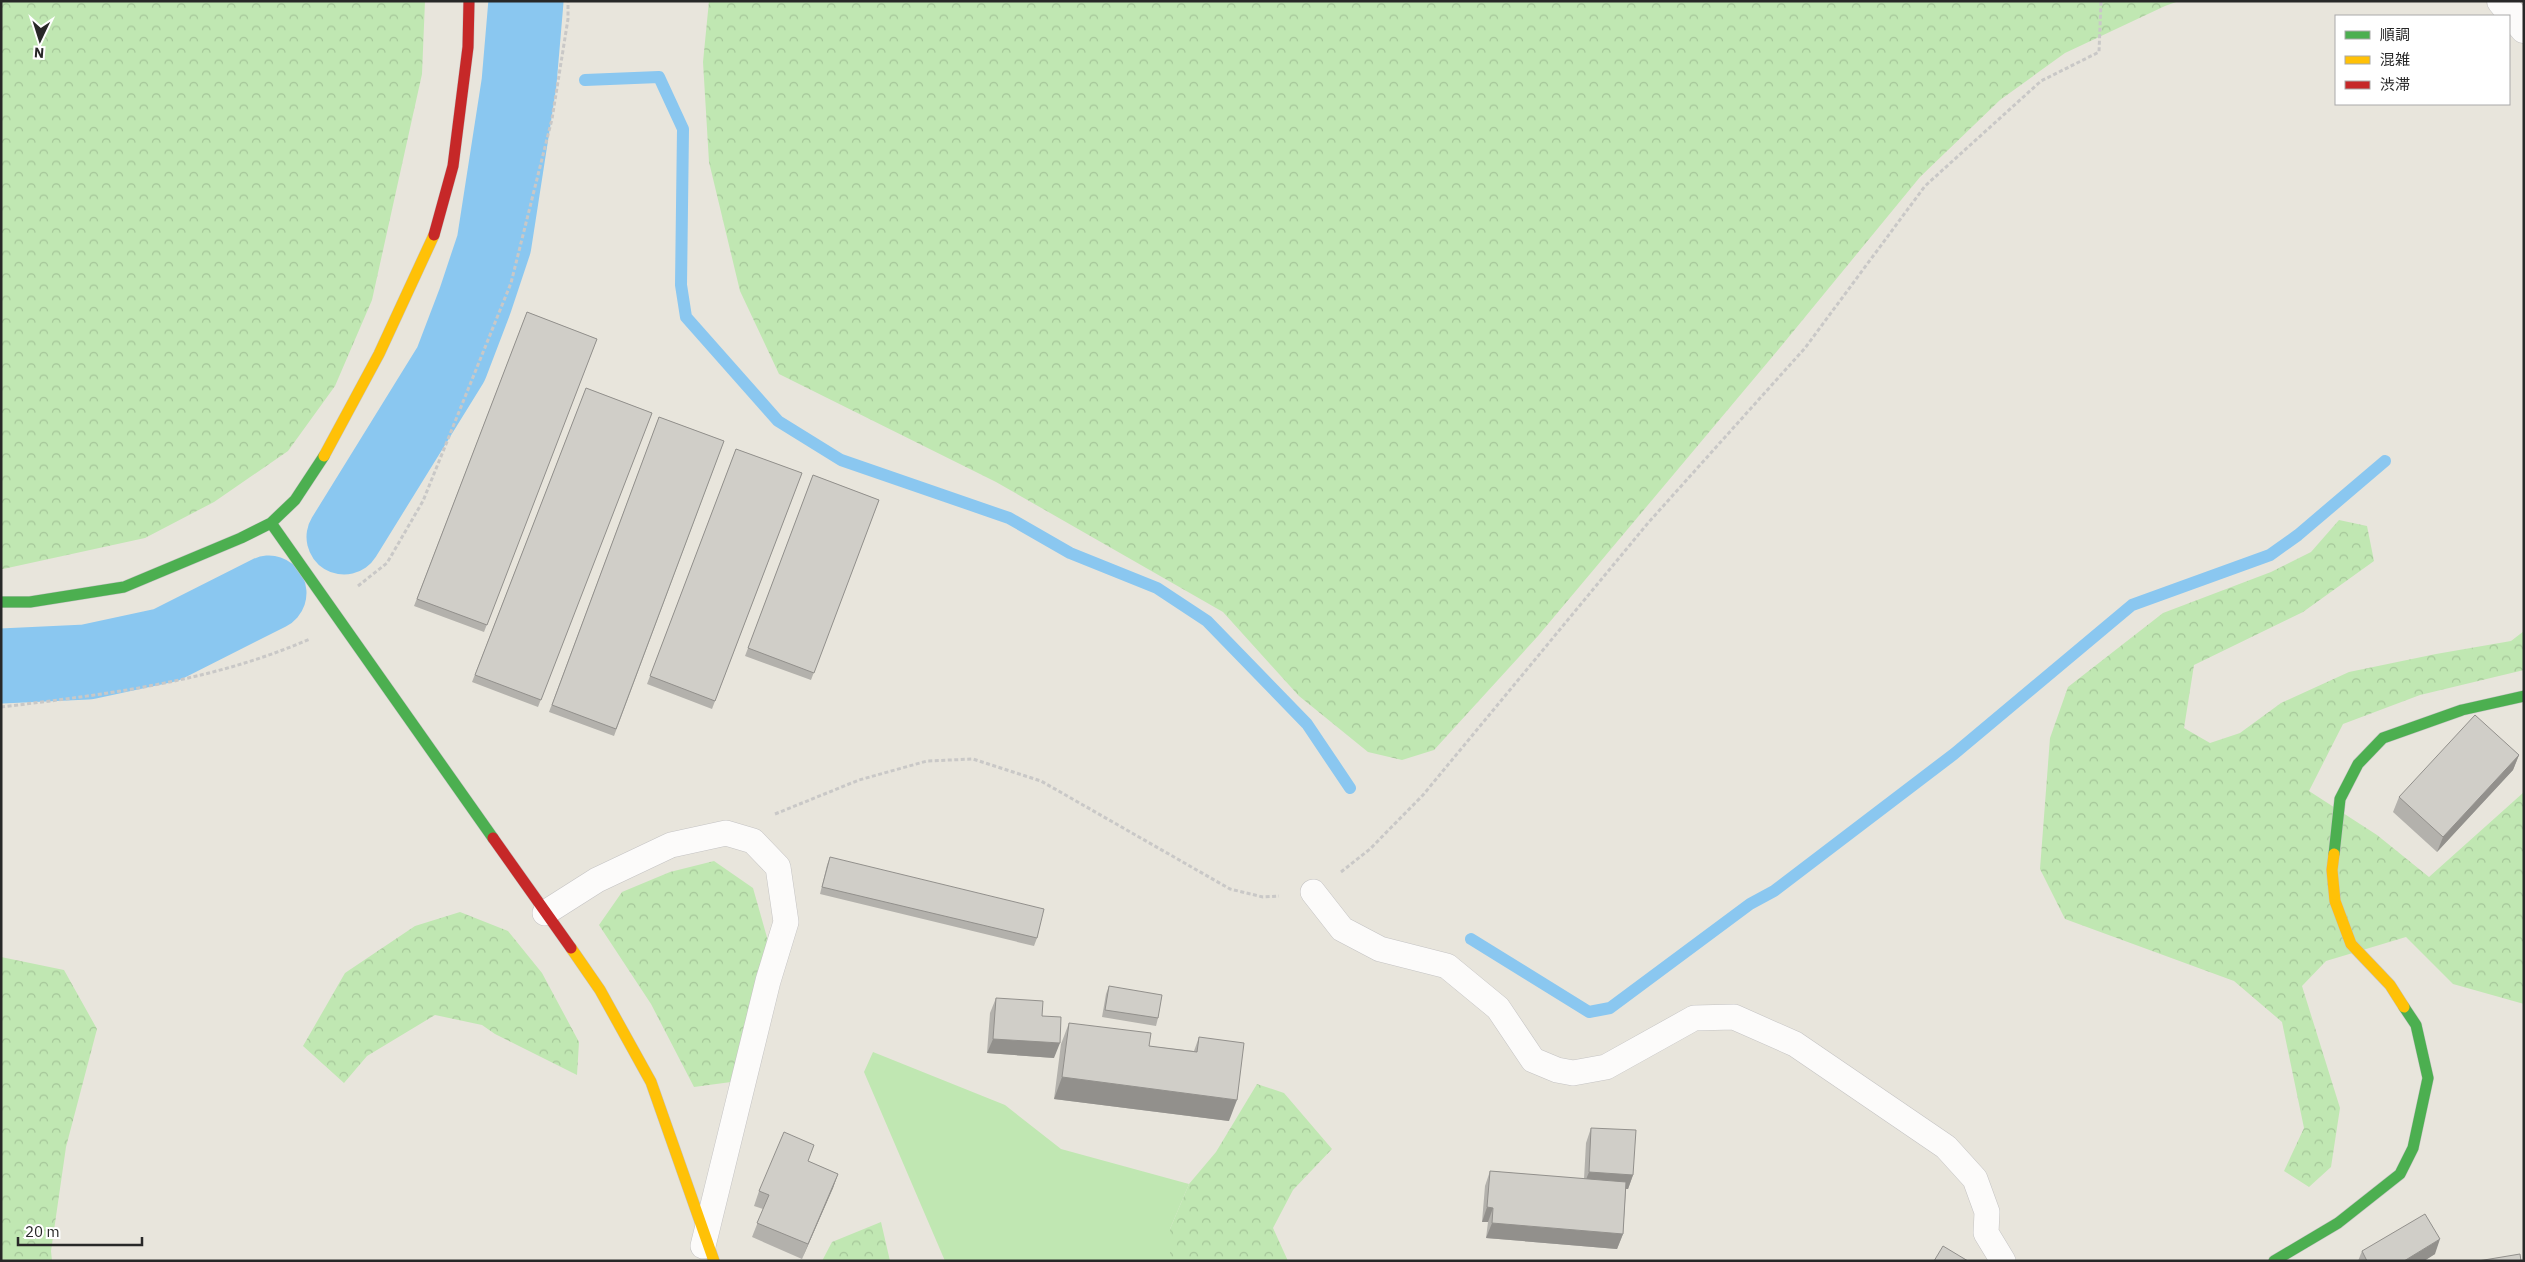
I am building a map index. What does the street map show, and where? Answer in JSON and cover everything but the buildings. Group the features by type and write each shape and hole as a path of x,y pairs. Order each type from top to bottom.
{"street":[{"path":"1,602 30,602 124,587 241,538 271,523 295,500 334,442 379,354 438,225 453,166 468,47 469,1"},
{"path":"2501,1 2524,28"},
{"path":"271,523 600,990 650,1082 714,1261"},
{"path":"2274,1261 2338,1223 2400,1174 2413,1148 2428,1078 2416,1025 2390,985 2351,944 2335,901 2332,870 2340,799 2358,764 2383,738 2462,710 2524,696"}],"lane":[{"path":"545,912 597,880 671,845 726,833 753,841 778,867 786,922 768,981 700,1261"},
{"path":"1314,892 1342,929 1380,949 1447,966 1498,1008 1533,1060 1557,1070 1573,1073 1606,1067 1694,1018 1734,1017 1795,1044 1946,1147 1975,1179 1988,1212 1986,1233 2003,1261"}],"path":[{"path":"331,608 387,563 423,501 511,283 552,119 568,19 568,1"},
{"path":"726,833 859,780 927,761 973,759 1041,781 1230,888 1263,897 1314,892 1370,849 1423,795 1648,523 1805,348 1925,186 2041,81 2099,52 2101,1"},
{"path":"1,707 131,691 207,675 271,656 343,625"}],"green space":[{"path":"1,1 425,1 422,74 372,300 335,386 288,451 214,502 145,538 3,569 1,569"},
{"path":"709,1 2179,1 2065,53 2000,100 1920,177 1778,350 1538,636 1434,750 1402,760 1368,752 1299,696 1223,612 996,482 779,374 740,291 709,162 703,62"},
{"path":"2339,520 2367,526 2374,561 2303,612 2194,665 2184,728 2210,743 2240,733 2281,703 2349,672 2511,641 2524,631 2524,670 2420,695 2343,724 2309,791 2377,835 2429,877 2524,792 2524,1004 2453,984 2406,937 2326,961 2302,986 2340,1108 2331,1167 2309,1187 2284,1171 2304,1128 2282,1022 2234,981 2065,919 2040,869 2050,738 2068,687 2163,613 2271,572 2311,552"},
{"path":"714,861 753,888 768,941 731,1082 694,1087 651,1004 599,925 622,892 670,872"},
{"path":"460,912 508,931 542,973 579,1042 577,1075 495,1034 482,1025 435,1015 367,1056 344,1083 303,1046 345,973 415,926"},
{"path":"1,957 64,970 97,1029 66,1147 51,1251 52,1261 1,1261"},
{"path":"873,1052 1005,1105 1061,1149 1189,1184 1170,1229 1170,1261 945,1261 864,1072"},
{"path":"1257,1084 1284,1093 1332,1149 1293,1190 1273,1228 1288,1261 1170,1261 1170,1229 1189,1184 1216,1152"},
{"path":"881,1222 890,1261 822,1261 832,1242"}],"waterway":[{"path":"344,537 451,364 475,301 494,244 519,83 526,1"},
{"path":"585,80 659,77 683,129 681,285 686,317 778,421 841,460 1009,518 1070,553 1157,588 1207,621 1307,724 1350,788"},
{"path":"1471,939 1589,1012 1610,1008 1750,904 1774,891 1954,754 2132,605 2270,555 2298,535 2385,461"},
{"path":"1,666 87,662 166,645 269,593"}],"traffic: fast":[{"path":"1,602 30,602 124,587 241,538 271,523 295,500 324,456"},
{"path":"271,523 493,838"},
{"path":"2334,854 2340,799 2358,764 2383,738 2462,710 2524,696"},
{"path":"2274,1261 2338,1223 2400,1174 2413,1148 2428,1078 2416,1025 2404,1007"}],"traffic: slow":[{"path":"324,456 379,354 434,235"},
{"path":"2334,854 2332,870 2335,901 2351,944 2390,985 2404,1007"},
{"path":"571,948 600,990 651,1082 714,1261"}],"traffic: jam":[{"path":"434,235 453,166 468,47 469,1"},
{"path":"493,838 571,948"}]}
